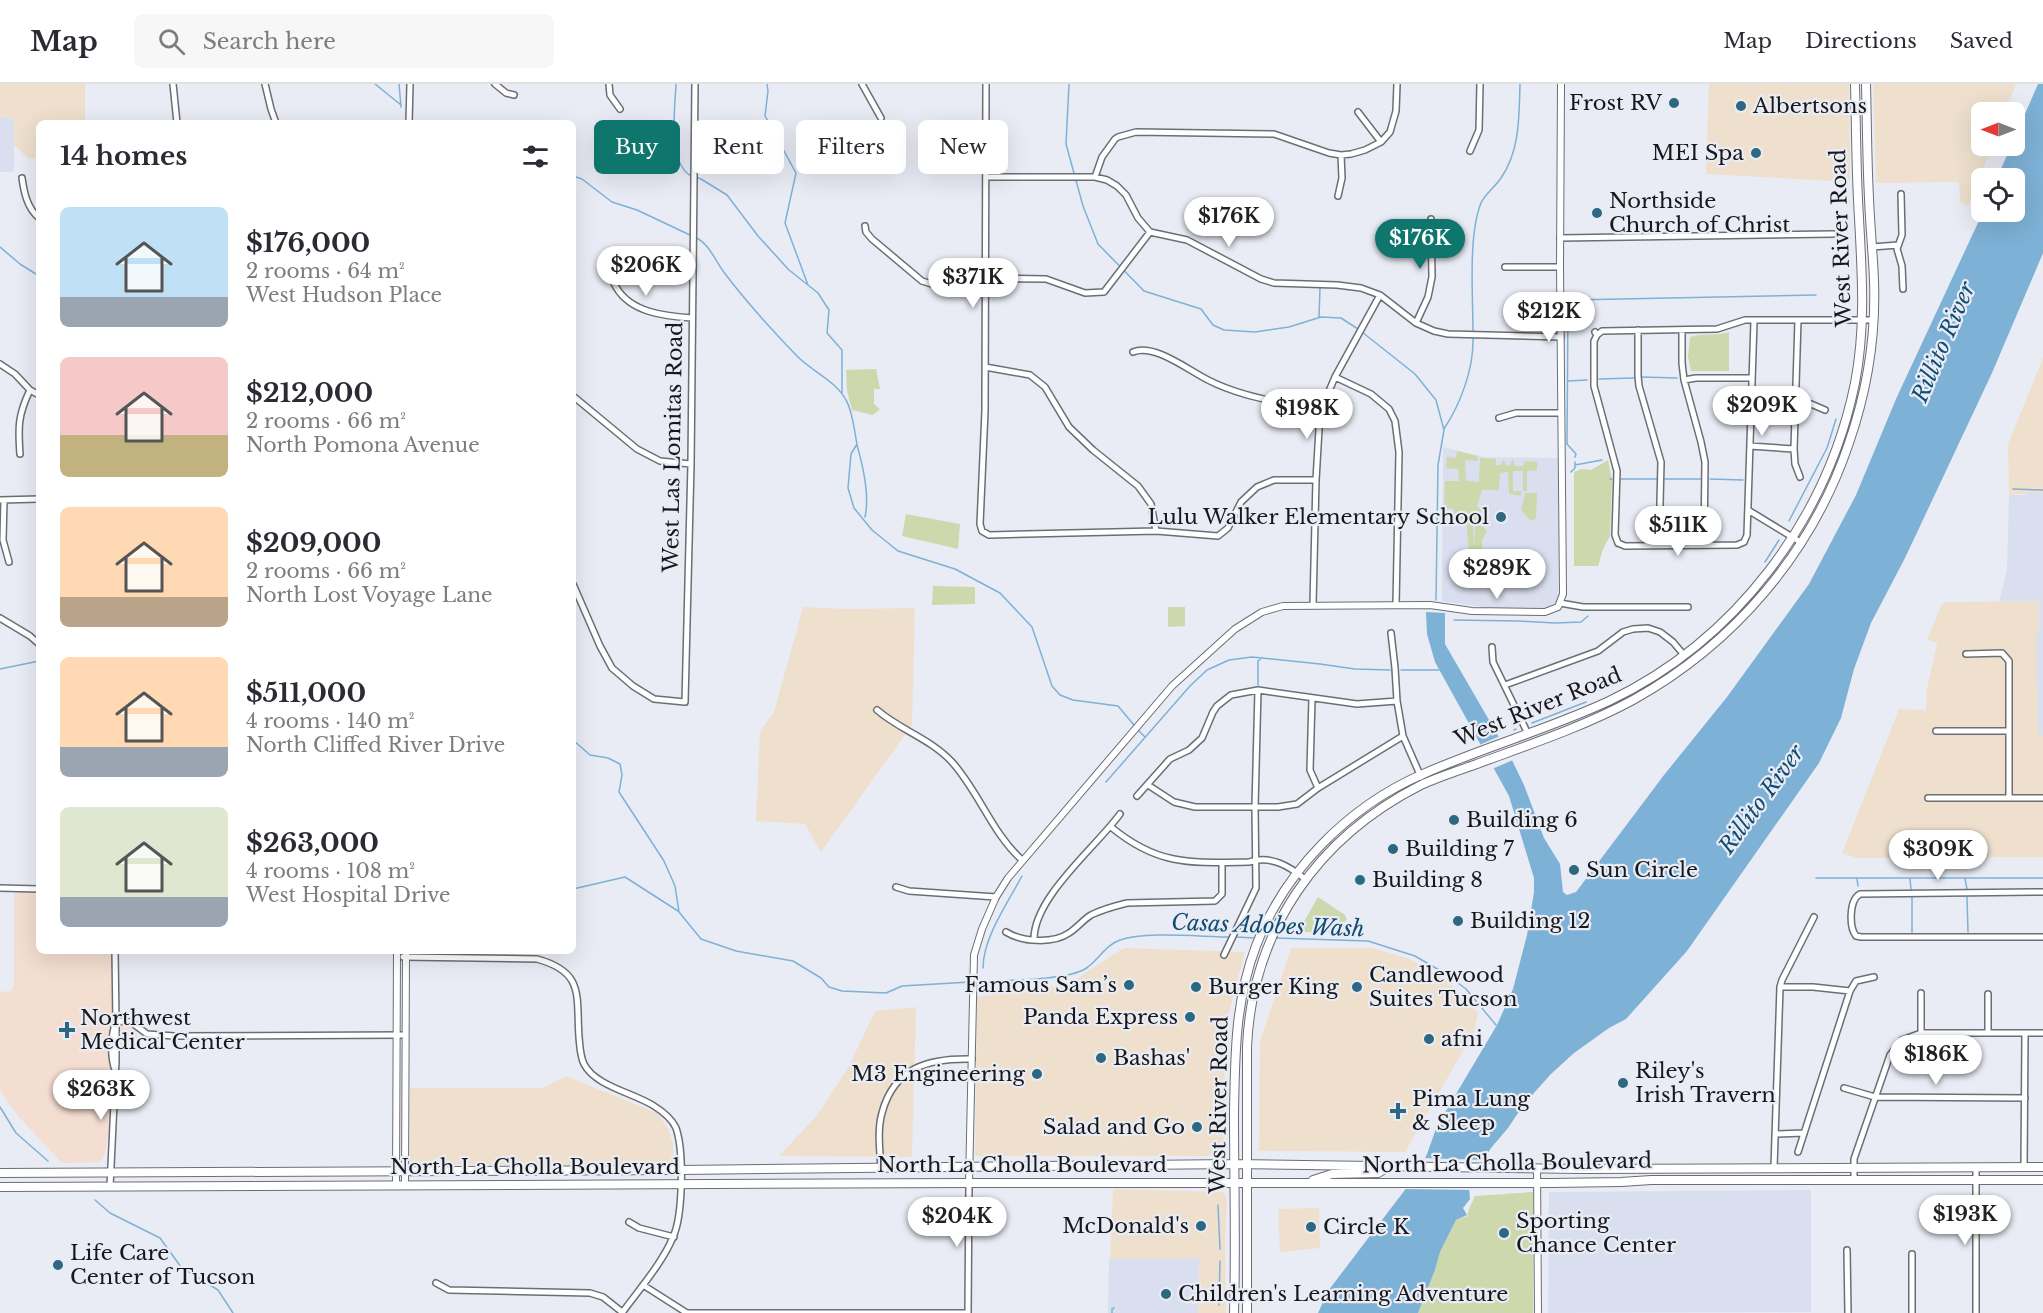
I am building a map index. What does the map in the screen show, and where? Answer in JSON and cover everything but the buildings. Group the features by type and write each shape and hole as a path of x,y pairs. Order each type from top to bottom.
{"main road":[{"name":"West River Road","path":"1236,1312 1235,1037 1240,999 1261,934 1297,873 1344,823 1378,797 1420,775 1603,703 1647,680 1684,655 1748,597 1793,537 1821,487 1841,434 1855,384 1863,320 1864,282 1858,202 1855,84"},
{"name":"West River Road","path":"1247,1313 1247,1031 1259,969 1272,934 1305,879 1330,851 1363,821 1424,784 1608,713 1675,674 1725,634 1761,597 1802,543 1830,491 1852,435 1868,369 1874,320 1866,84"},
{"path":"1603,703 1608,713"},
{"name":"North La Cholla Boulevard","path":"0,1173 881,1169 1234,1164 1537,1168 2043,1167"},
{"path":"1307,1182 1332,1174 1378,1173 1383,1170 1383,1166"},
{"name":"North La Cholla Boulevard","path":"0,1187 2043,1180"}],"street":[{"path":"173,84 177,120"},
{"path":"266,84 275,120"},
{"path":"409,120 410,84"},
{"path":"495,84 506,93 514,95"},
{"path":"609,84 610,95 620,110"},
{"name":"West Las Lomitas Road","path":"576,591 612,668 633,686 654,699 685,702 691,464 695,84"},
{"path":"862,84 880,118"},
{"path":"986,84 985,367 980,524 982,531 989,536 1156,531 1218,536 1228,528 1241,502 1257,487 1274,480 1316,480"},
{"path":"1095,177 1102,157 1116,135 1143,132 1264,133 1283,136 1329,153 1341,155 1360,152 1381,142 1390,132 1394,121 1397,84"},
{"path":"1470,151 1479,130 1480,84"},
{"path":"1559,605 1563,594 1561,84"},
{"path":"1358,112 1381,142"},
{"path":"1338,196 1342,178 1341,155"},
{"path":"21,177 26,197 36,216"},
{"path":"986,177 1095,177 1107,180 1126,195 1138,218 1150,232 1187,240 1252,275 1274,283 1356,286 1380,295 1416,323 1434,331 1463,336 1561,337"},
{"path":"1901,194 1902,235 1897,254 1902,266 1903,289"},
{"path":"1416,323 1428,297 1432,277 1431,219"},
{"path":"865,226 872,239 922,281 929,284 985,277 1046,279 1085,293 1104,292 1150,232"},
{"path":"1560,238 1833,234"},
{"path":"1872,247 1898,245"},
{"path":"607,265 617,289 634,305 662,316 692,318"},
{"path":"1504,267 1560,267"},
{"path":"1313,605 1320,412 1335,377 1380,295"},
{"path":"1754,321 1747,535 1744,544 1625,546 1617,544 1615,535 1617,471 1594,386 1596,333 1602,331 1717,329 1745,320 1874,320"},
{"path":"1798,320 1794,449 1795,464 1800,477"},
{"path":"1638,330 1638,376 1661,462 1659,545"},
{"path":"1682,330 1684,380 1704,457 1706,478 1704,545"},
{"path":"1132,352 1138,349 1153,350 1232,392 1320,412"},
{"path":"0,364 36,393"},
{"path":"985,367 1030,375 1044,387 1070,427 1093,450 1138,486 1151,504 1156,531"},
{"path":"1335,377 1371,394 1389,409 1395,421 1399,453 1396,605"},
{"path":"1684,380 1752,378"},
{"path":"20,454 21,408 30,390"},
{"path":"576,398 637,449 660,461 691,464"},
{"path":"1796,403 1807,403 1825,410"},
{"path":"1499,418 1516,413 1561,413"},
{"path":"1750,446 1794,449"},
{"path":"9,562 3,540 2,500 36,499"},
{"path":"1748,510 1802,543"},
{"path":"643,1286 687,1313 968,1313 973,973 974,955 982,929 996,897 1023,860 1172,687 1235,629 1262,612 1283,606 1430,605 1472,611 1511,612 1545,612 1559,605 1688,607"},
{"path":"0,618 36,641"},
{"path":"1505,685 1598,651 1623,632 1633,629 1648,628 1660,632 1684,655"},
{"path":"1391,633 1396,701 1403,736 1424,784"},
{"path":"1492,647 1493,662 1528,734"},
{"path":"1966,654 2002,653 2007,657 2009,664 2009,798"},
{"path":"1137,796 1170,759 1189,750 1202,738 1213,712 1225,699 1239,693 1258,690 1357,704 1396,701"},
{"path":"1224,955 1256,888 1255,807 1258,690"},
{"path":"1312,698 1310,770 1318,788"},
{"path":"877,710 918,735 948,758 959,770 1005,843 1023,860"},
{"path":"1936,731 2009,731"},
{"path":"1148,784 1164,798 1195,807 1278,807 1297,804 1318,788 1403,736"},
{"path":"1928,798 2043,798"},
{"path":"1034,939 1036,925 1059,884 1120,814"},
{"path":"1111,827 1150,853 1167,858 1185,862 1221,863 1264,859 1277,862 1305,879"},
{"path":"1006,932 1020,940 1052,940 1070,933 1090,916 1114,906 1221,899 1221,863"},
{"path":"896,887 909,891 996,897"},
{"path":"0,888 36,889"},
{"path":"2043,892 1863,894 1853,898 1852,929 1855,937 1861,938 2043,937"},
{"path":"1774,1168 1780,987 1814,917"},
{"path":"110,1187 117,1061 115,954"},
{"path":"397,954 401,1185"},
{"path":"401,1171 405,955 537,959 551,963 566,972 578,995 580,1056 585,1066 592,1075 651,1104 672,1121 679,1142 679,1222 674,1237 643,1286 622,1313 603,1297 590,1293 449,1290 436,1283"},
{"path":"1798,1152 1850,991 1856,981 1874,977"},
{"path":"1780,987 1813,987 1850,991"},
{"path":"1921,993 1921,1034"},
{"path":"1988,994 1988,1033"},
{"path":"116,1021 131,1022 147,1034 174,1036 399,1035"},
{"path":"1854,1179 1854,1159 1875,1097 1890,1055 1902,1040 1921,1034 2043,1034"},
{"path":"2025,1034 2025,1167"},
{"path":"881,1169 881,1115 887,1097 898,1080 914,1068 933,1061 972,1059"},
{"path":"1844,1088 1875,1097 2025,1098"},
{"path":"1775,1134 1803,1133"},
{"path":"1976,1167 1976,1313"},
{"path":"1537,1168 1538,1313"},
{"path":"629,1222 652,1233 674,1237"},
{"path":"1847,1250 1848,1313"},
{"path":"1912,1254 1912,1313"}],"shaded area":[{"path":"0,84 85,84 85,120 36,120 36,158 28,158 14,145 14,119 0,117"},
{"path":"1709,84 1849,84 1850,182 1706,174"},
{"path":"1873,84 2016,84 2009,102 1971,102 1971,156 1988,156 1983,168 1971,168 1971,199 1968,207 1960,201 1959,182 1876,183"},
{"path":"0,117 14,119 14,172 0,172"},
{"path":"2043,358 2043,493 2009,495 2008,444"},
{"name":"Lulu Walker Elementary School","path":"1443,447 1484,457 1559,458 1558,597 1557,603 1552,608 1489,608 1442,601"},
{"path":"2030,492 2043,493 2043,735 2038,735 2036,634 2039,633 2039,601 1999,601 2007,570 2009,495 2024,495"},
{"path":"2039,601 2038,735 2043,735 2043,857 1857,858 1842,853 1899,709 1926,710 1927,689 1937,643 1927,639 1942,604 1945,602"},
{"path":"803,607 915,608 912,725 821,852 805,824 756,821 760,731 774,712"},
{"name":"Northwest Medical Center","path":"14,892 36,893 36,954 112,954 112,1024 132,1027 137,1032 137,1050 119,1050 111,1053 109,1126 105,1153 101,1162 62,1163 19,1117 0,1090 0,992 12,991 14,986"},
{"path":"1124,948 1245,952 1225,1027 1224,1156 975,1156 977,997 1068,984"},
{"path":"1291,948 1373,948 1407,958 1445,979 1478,1013 1474,1032 1405,1152 1259,1151 1260,1041"},
{"path":"916,1007 912,1157 779,1156 819,1113 849,1066 875,1011"},
{"path":"566,1076 657,1113 668,1128 673,1144 673,1166 410,1164 410,1088 543,1088"},
{"path":"1113,1189 1223,1192 1227,1198 1226,1313 1108,1313"},
{"path":"1811,1190 1811,1312 1548,1313 1549,1192"},
{"path":"1319,1208 1320,1248 1280,1252 1278,1209"},
{"path":"1199,1258 1198,1313 1108,1313 1109,1259"}],"green space":[{"path":"1729,332 1729,371 1691,371 1688,356 1690,337"},
{"path":"876,369 880,389 874,389 874,404 880,409 873,415 852,410 847,391 846,370"},
{"path":"1457,451 1477,456 1478,461 1465,460 1466,481 1479,482 1480,458 1496,459 1496,465 1501,465 1504,459 1506,466 1510,465 1513,459 1515,466 1523,466 1525,461 1537,462 1537,470 1527,471 1527,491 1523,491 1523,471 1513,471 1513,491 1521,491 1521,496 1509,494 1508,472 1500,473 1499,490 1482,490 1477,506 1482,510 1473,526 1474,550 1475,526 1483,526 1487,531 1482,540 1482,553 1469,551 1466,519 1454,519 1454,509 1444,508 1445,481 1459,481 1458,469 1446,468 1447,457 1456,458"},
{"path":"1608,460 1612,481 1610,536 1598,566 1574,566 1574,472 1581,469 1591,470"},
{"path":"1525,493 1537,493 1536,519 1531,521 1521,510"},
{"path":"906,514 960,524 958,549 902,536"},
{"path":"933,586 975,587 975,604 932,605"},
{"path":"1168,607 1185,607 1185,626 1168,627"},
{"path":"1318,897 1345,915 1347,919 1337,933 1303,932 1302,925"},
{"path":"1533,1192 1533,1313 1418,1313 1440,1252 1456,1220 1467,1216 1475,1196"}],"water":[{"name":"Rillito River","path":"2038,84 2043,84 2043,253 1992,373 1905,558 1871,623 1854,669 1841,718 1819,763 1687,951 1626,1019 1574,1053 1551,1074 1524,1104 1491,1148 1477,1169 1469,1188 1470,1199 1463,1208 1467,1215 1456,1220 1440,1252 1418,1313 1318,1313 1328,1291 1417,1174 1437,1126 1497,1025 1513,989 1527,935 1534,892 1534,878 1509,796 1435,662 1427,634 1426,612 1445,613 1445,644 1511,758 1524,785 1544,838 1560,864 1563,892 1567,895 1576,892 1664,775 1727,697 1809,584 1856,495 1896,399 1978,222 2025,222 2025,168 2001,168 2007,156 2025,156 2025,114"}],"pier":[{"path":"1500,736 1513,760 1492,769 1479,745"},
{"path":"1422,1158 1487,1160 1480,1170 1473,1190 1401,1189"}],"waterway":[{"path":"375,84 401,105"},
{"path":"399,84 401,107"},
{"path":"676,84 675,147 683,169 691,176"},
{"path":"767,84 765,116 796,173 785,223 808,285"},
{"path":"1069,84 1066,144 1083,206 1098,244 1144,291 1201,309 1213,325 1224,330 1255,332 1289,327 1321,317 1341,318 1358,329"},
{"path":"1473,332 1472,266 1477,216 1481,203 1501,178 1512,156 1517,133 1520,84"},
{"path":"576,177 612,202 637,210 690,235"},
{"path":"696,177 727,195 758,236 789,270 818,293 829,310 827,333 842,350 842,394"},
{"path":"695,237 708,247 723,271 779,337 798,357 842,393 852,416 857,444 851,454 848,488 854,508 872,530 898,551 955,569 1000,593 1032,627 1052,686 1060,695 1073,700 1118,706 1134,725"},
{"path":"0,247 36,274"},
{"path":"1319,317 1320,288"},
{"path":"1575,457 1576,454 1567,444 1568,303 1571,300 1816,295"},
{"path":"1362,332 1415,374 1436,400 1444,430 1438,465 1436,600"},
{"path":"1444,429 1456,408 1469,373 1473,337"},
{"path":"1642,377 1677,378"},
{"path":"1599,379 1634,378"},
{"path":"1568,381 1587,380"},
{"path":"1789,521 1827,448 1836,419"},
{"path":"857,445 866,490 865,517"},
{"path":"1575,465 1602,460"},
{"path":"1571,472 1575,468 1575,462"},
{"path":"1621,479 1657,479"},
{"path":"1665,479 1702,479"},
{"path":"1710,479 1743,480"},
{"path":"2013,489 2043,490"},
{"path":"1765,562 1779,540"},
{"path":"1454,620 1555,623 1581,622 1588,616"},
{"path":"1106,782 1190,686 1207,670 1229,660 1252,657 1355,669 1390,670"},
{"path":"1258,685 1258,661 1262,658"},
{"path":"0,669 36,662"},
{"path":"1401,670 1439,670"},
{"path":"1532,723 1586,702"},
{"path":"1137,729 1145,737"},
{"path":"576,743 590,755 608,758 620,764 622,775 619,792 664,861 675,886 679,912 701,939 736,951 793,961 821,978 829,987 842,991 886,993 902,986 970,982"},
{"path":"983,968 987,945 992,933 1022,876"},
{"path":"576,888 625,877 678,911"},
{"path":"1816,878 2043,878"},
{"path":"1857,879 1858,886"},
{"path":"1910,879 1911,889"},
{"path":"1965,879 1967,889"},
{"path":"1912,897 1912,932"},
{"path":"1967,897 1968,932"},
{"name":"Casas Adobes Wash","path":"975,982 1048,978 1076,973 1090,966 1115,942 1131,937 1159,935 1231,937"},
{"name":"Casas Adobes Wash","path":"1236,937 1255,938"},
{"name":"Casas Adobes Wash","path":"1275,938 1368,941 1415,956 1466,989 1496,1025"},
{"path":"0,1107 16,1133 48,1161"},
{"path":"95,1200 110,1213 160,1238 181,1267 218,1290 233,1313"},
{"path":"1218,1205 1220,1249"},
{"path":"1219,1305 1220,1261"},
{"path":"1112,1313 1114,1308"}],"place":[{"name":"Frost RV","path":"1674,103"},
{"name":"Albertsons","path":"1741,106"},
{"name":"MEI Spa","path":"1756,153"},
{"name":"Northside Church of Christ","path":"1597,213"},
{"name":"Lulu Walker Elementary School","path":"1501,517"},
{"name":"Building 6","path":"1454,820"},
{"name":"Building 7","path":"1393,849"},
{"name":"Sun Circle","path":"1574,870"},
{"name":"Building 8","path":"1360,880"},
{"name":"Building 12","path":"1458,921"},
{"name":"Famous Sam’s","path":"1129,985"},
{"name":"Burger King","path":"1196,987"},
{"name":"Candlewood Suites Tucson","path":"1357,987"},
{"name":"Panda Express","path":"1190,1017"},
{"name":"Northwest Medical Center","path":"67,1030"},
{"name":"afni","path":"1429,1039"},
{"name":"Bashas'","path":"1101,1058"},
{"name":"M3 Engineering","path":"1037,1074"},
{"name":"Riley's Irish Travern","path":"1623,1083"},
{"name":"Pima Lung & Sleep","path":"1398,1111"},
{"name":"Salad and Go","path":"1197,1127"},
{"name":"McDonald's","path":"1201,1226"},
{"name":"Circle K","path":"1311,1227"},
{"name":"Sporting Chance Center","path":"1504,1233"},
{"name":"Life Care Center of Tucson","path":"58,1265"},
{"name":"Children's Learning Adventure","path":"1166,1294"}]}
